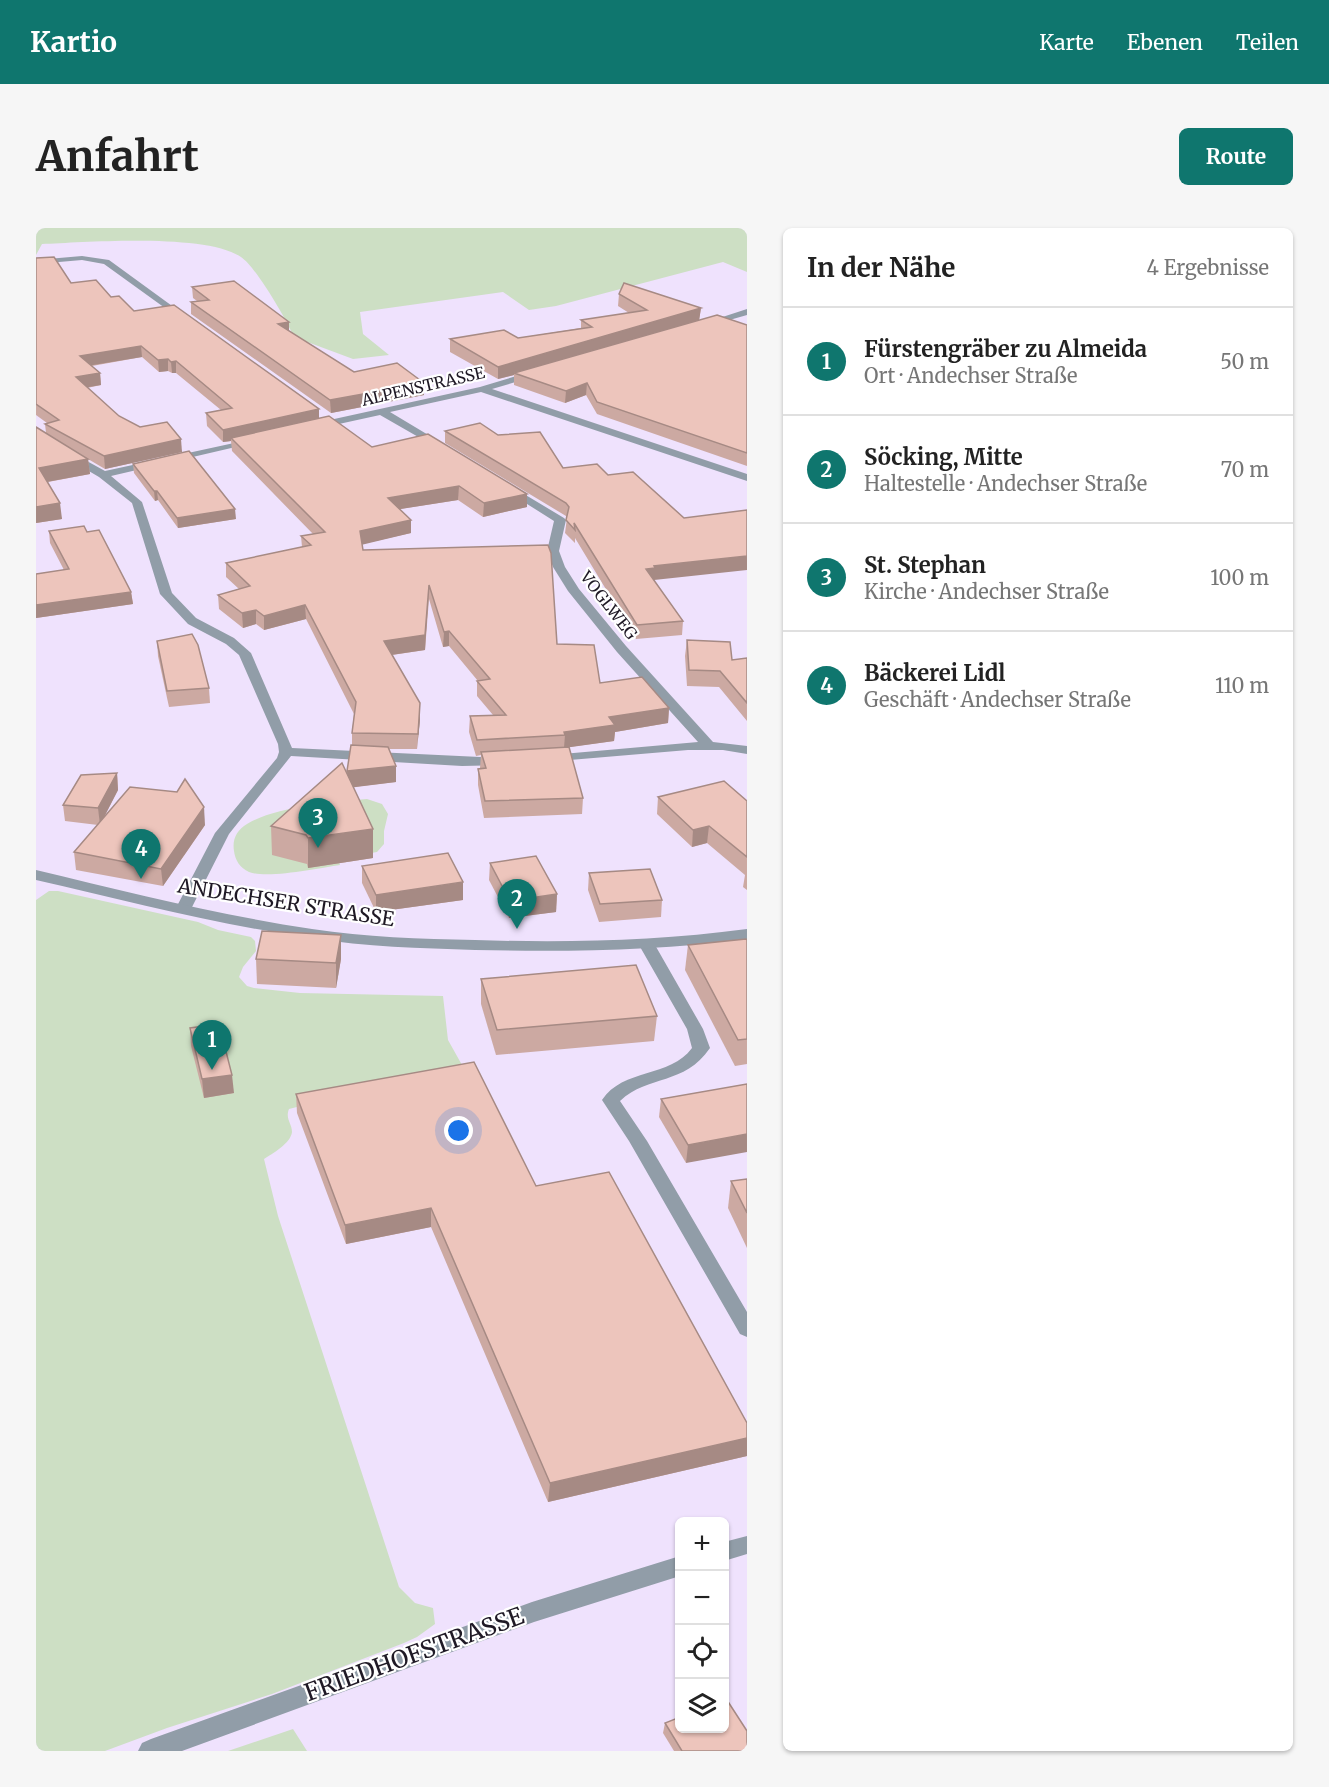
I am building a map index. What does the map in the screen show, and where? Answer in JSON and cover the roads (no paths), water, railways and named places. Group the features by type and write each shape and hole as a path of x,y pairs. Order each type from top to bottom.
{"street":[{"path":"36,262 82,258 106,262 196,326"},
{"path":"692,328 747,312"},
{"name":"ALPENSTRASSE","path":"300,430 482,389 549,369"},
{"path":"482,389 747,478"},
{"path":"319,412 334,423"},
{"path":"382,412 448,451"},
{"path":"36,436 103,475 137,502 166,594 192,621 230,641 245,653 263,691 286,752"},
{"path":"103,475 265,438"},
{"name":"VOGLWEG","path":"495,480 560,519 553,553 573,590 626,654 709,746"},
{"path":"532,760 709,746 747,750"},
{"path":"286,752 462,762 511,761"},
{"path":"184,908 222,833 286,752"},
{"name":"ANDECHSER STRASSE","path":"36,875 266,924 372,940 584,948 694,942 747,934"},
{"path":"647,945 695,1029 701,1048 697,1057 677,1070 628,1085 611,1100 638,1141 747,1329"},
{"path":"729,1550 747,1545"},
{"name":"FRIEDHOFSTRASSE","path":"151,1751 532,1612 675,1568"}],"place":[{"name":"St. Stephan","path":"318,848"},
{"name":"Bäckerei Lidl","path":"141,879"},
{"name":"Söcking, Mitte","path":"517,929"},
{"name":"Fürstengräber zu Almeida","path":"212,1070"}]}
